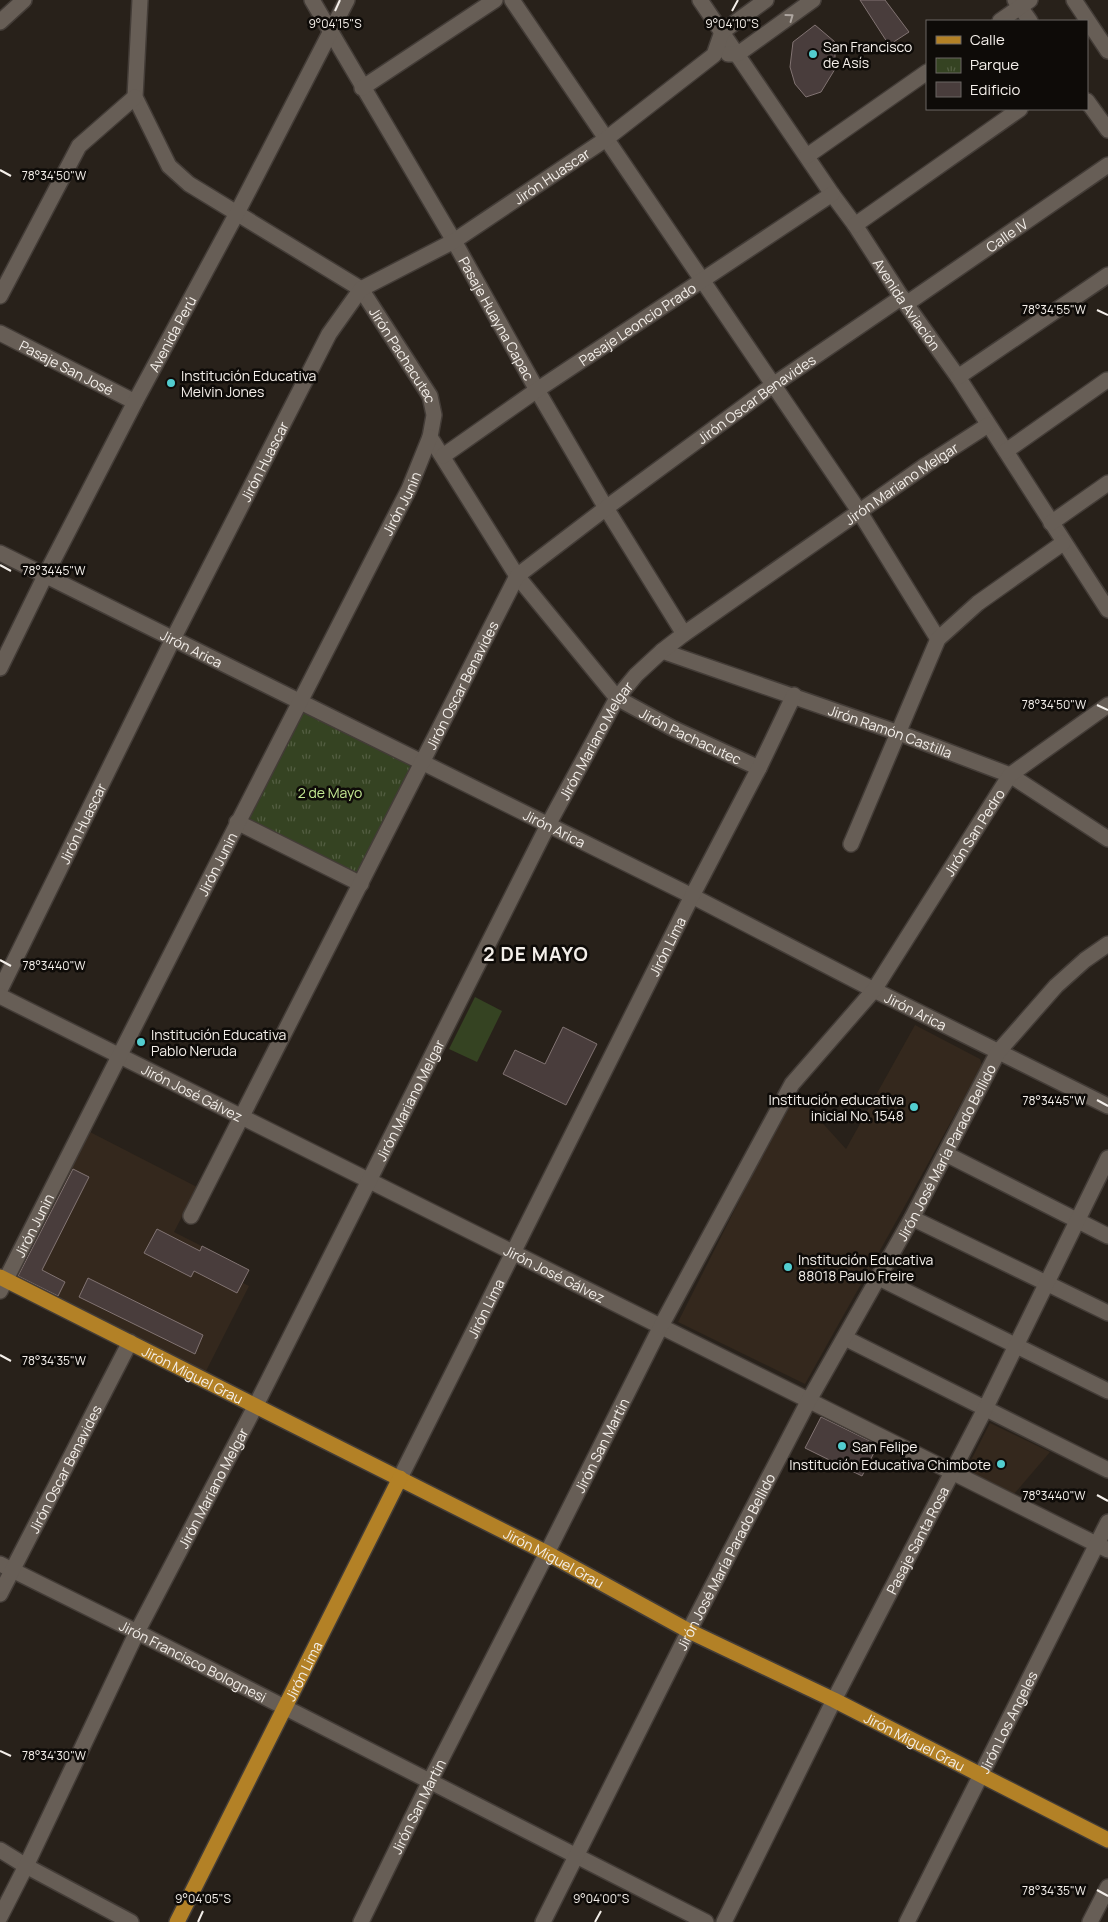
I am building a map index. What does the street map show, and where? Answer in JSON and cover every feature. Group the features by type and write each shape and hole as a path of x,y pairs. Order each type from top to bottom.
{"main road":[{"name":"Jirón Miguel Grau","path":"2,1282 130,1342 256,1405 547,1553 688,1631 834,1700 1108,1840"},
{"name":"Jirón Lima","path":"177,1922 400,1478"}],"street":[{"path":"0,22 24,0"},
{"name":"Jirón Pachacutec","path":"140,0 135,97 169,166 189,184 361,288 430,396 434,415 430,437 518,576 617,698 672,728 759,768"},
{"name":"Pasaje Huayna Capac","path":"312,0 362,88 454,240 537,390 606,508 684,634"},
{"name":"Avenida Perú","path":"0,668 134,402 237,213 347,0"},
{"path":"362,88 495,0"},
{"path":"512,0 859,511 938,639"},
{"name":"Avenida Aviación","path":"700,0 855,225 904,300 963,374 988,425 1063,543 1103,590 1108,610"},
{"path":"766,0 722,32 714,55 738,54 813,0"},
{"path":"1074,0 1088,20"},
{"path":"1001,20 1022,2 1030,20"},
{"path":"1088,20 1107,48"},
{"name":"Jirón Huascar","path":"0,990 173,639 329,334 361,288 454,240 606,139 714,55"},
{"path":"807,156 926,73"},
{"path":"0,296 79,146 135,97"},
{"path":"1088,103 1108,130"},
{"path":"855,225 1019,110"},
{"name":"Calle IV","path":"904,300 1108,165"},
{"name":"Pasaje Leoncio Prado","path":"443,456 537,390 832,194"},
{"path":"963,374 1108,274"},
{"name":"Jirón Oscar Benavides","path":"191,1216 518,576 606,508 774,385 904,300"},
{"name":"Pasaje San José","path":"0,333 134,402"},
{"path":"1006,451 1108,380"},
{"name":"Jirón Mariano Melgar","path":"0,1917 138,1632 256,1405 548,825 617,698 636,675 684,634 859,511 988,425"},
{"name":"Jirón Junin","path":"2,1282 120,1056 237,822 409,489 430,437"},
{"path":"1051,523 1108,483"},
{"path":"851,844 938,639 978,603 1063,543"},
{"name":"Jirón Arica","path":"0,553 692,896 874,990 1108,1106"},
{"name":"Jirón Ramón Castilla","path":"662,651 794,695 1010,775 1108,838"},
{"name":"Jirón Lima","path":"400,1478 692,896 759,768 794,695"},
{"name":"Jirón San Pedro","path":"874,990 1010,775 1108,706"},
{"path":"237,822 361,884"},
{"name":"Jirón José María Parado Bellido","path":"543,1922 688,1631 809,1400 912,1218 998,1052 1056,986 1085,960 1108,944"},
{"name":"Jirón San Martin","path":"361,1922 430,1781 661,1326 792,1084 874,990"},
{"name":"Jirón José Gálvez","path":"0,996 1102,1547"},
{"path":"946,1154 1108,1236"},
{"name":"Pasaje Santa Rosa","path":"724,1922 834,1700 985,1409 1108,1158"},
{"path":"912,1218 1108,1313"},
{"path":"877,1277 1108,1391"},
{"path":"845,1338 1108,1470"},
{"name":"Jirón Oscar Benavides","path":"0,1594 6,1567 130,1342"},
{"name":"Jirón Los Angeles","path":"907,1922 982,1774 1102,1547 1108,1522"},
{"name":"Jirón Francisco Bolognesi","path":"6,1567 138,1632 706,1922"},
{"path":"0,1850 131,1922"},
{"path":"1090,1922 1108,1887"}],"shaded area":[{"name":"Institución Educativa 88018 Paulo Freire","path":"915,1025 980,1059 982,1065 805,1384 678,1322 772,1136 797,1095 846,1149"},
{"path":"90,1132 197,1187 174,1232 249,1270 243,1283 249,1286 205,1373 17,1277"},
{"path":"990,1423 1050,1452 1014,1494 965,1472"}],"green space":[{"name":"2 de Mayo","path":"300,705 419,764 360,881 243,819"},
{"path":"475,997 502,1011 477,1062 449,1049"}],"building":[{"path":"860,0 885,0 909,32 889,45"},
{"name":"San Francisco de Asís","path":"815,25 835,42 835,69 821,92 806,97 795,84 790,67 793,42"},
{"path":"563,1027 597,1044 566,1105 503,1074 515,1050 545,1064"},
{"path":"73,1169 89,1177 42,1270 65,1282 58,1296 18,1276"},
{"path":"157,1229 200,1251 202,1246 249,1270 237,1293 194,1271 191,1277 144,1253"},
{"path":"88,1278 203,1335 195,1354 79,1297"},
{"name":"San Felipe","path":"821,1417 878,1445 862,1476 805,1448"}],"place":[{"name":"San Francisco de Asís","path":"813,54"},
{"name":"Institución Educativa Melvin Jones","path":"171,383"},
{"name":"Institución Educativa Pablo Neruda","path":"141,1042"},
{"name":"Institución educativa inicial No. 1548","path":"914,1107"},
{"name":"Institución Educativa 88018 Paulo Freire","path":"788,1267"},
{"name":"San Felipe","path":"842,1446"},
{"name":"Institución Educativa Chimbote","path":"1001,1464"}],"district":[{"name":"2 DE MAYO","path":"536,954"}]}
